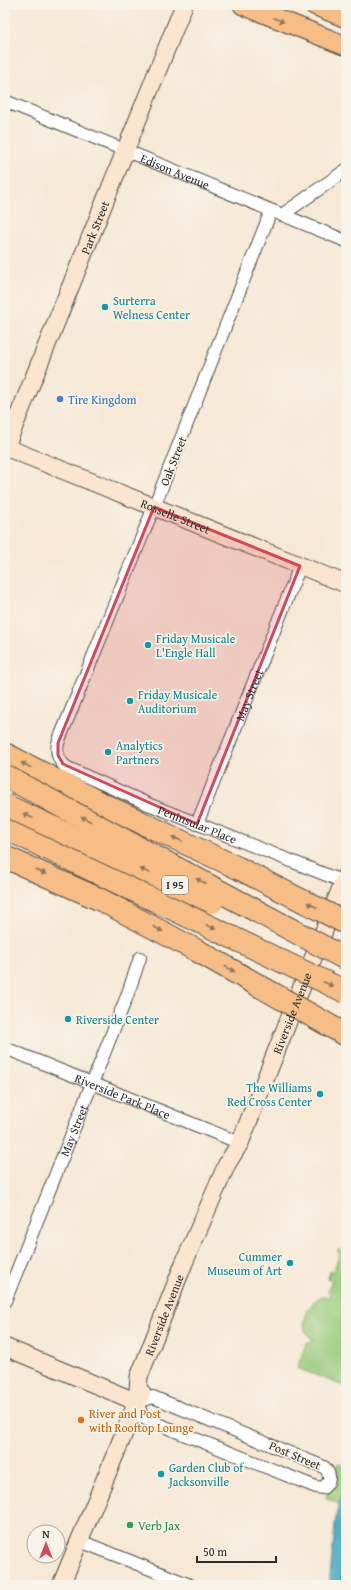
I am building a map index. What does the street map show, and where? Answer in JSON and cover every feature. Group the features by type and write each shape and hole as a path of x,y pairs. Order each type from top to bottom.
{"highway":[{"path":"5,754 82,794 238,868 346,923"},
{"path":"5,776 346,959"},
{"name":"I 95","path":"5,805 346,964"},
{"name":"I 95","path":"5,828 346,992"},
{"path":"5,837 150,898"},
{"path":"5,857 101,900 196,950 346,1035"}],"main road":[{"name":"Park Street","path":"5,448 184,5"},
{"path":"243,5 346,46"},
{"path":"314,5 346,18"},
{"name":"Rosselle Street","path":"5,448 346,584"},
{"name":"Riverside Avenue","path":"62,1585 137,1402 149,1380 235,1166 240,1143 345,879"},
{"path":"5,1347 137,1402"}],"street":[{"name":"Edison Avenue","path":"5,102 346,241"},
{"path":"277,213 346,170"},
{"name":"Oak Street","path":"58,755 57,747 59,740 154,507 277,213"},
{"name":"May Street","path":"197,824 300,566"},
{"name":"Peninsular Place","path":"58,755 61,762 68,768 148,804 197,824 345,879"},
{"name":"May Street","path":"5,1301 127,996 140,958"},
{"name":"Riverside Park Place","path":"5,1048 240,1143"},
{"name":"Post Street","path":"153,1397 156,1398 318,1464 329,1472 330,1478 323,1488 316,1488 143,1418 137,1402 153,1397"},
{"path":"80,1541 190,1585"}],"highlighted area":[{"path":"154,507 300,566 197,824 63,764 58,755 58,743"}],"green space":[{"path":"338,1249 345,1252 346,1249 346,1387 297,1368 307,1342 311,1343 313,1339 307,1334 304,1324 311,1305 319,1298 330,1298 331,1294 328,1292 332,1280 328,1278 330,1271 333,1272 340,1253 337,1251"},
{"path":"338,1463 346,1467 346,1481 339,1504 326,1498"}],"water":[{"path":"346,1481 346,1585 329,1585 336,1515"}],"place":[{"name":"Surterra Welness Center","path":"105,307"},
{"name":"Tire Kingdom","path":"60,399"},
{"name":"Friday Musicale L'Engle Hall","path":"148,645"},
{"name":"Friday Musicale Auditorium","path":"130,701"},
{"name":"Analytics Partners","path":"108,752"},
{"name":"Riverside Center","path":"68,1019"},
{"name":"The Williams Red Cross Center","path":"320,1094"},
{"name":"Cummer Museum of Art","path":"290,1263"},
{"name":"River and Post with Rooftop Lounge","path":"81,1420"},
{"name":"Garden Club of Jacksonville","path":"161,1474"},
{"name":"Verb Jax","path":"130,1525"}]}
